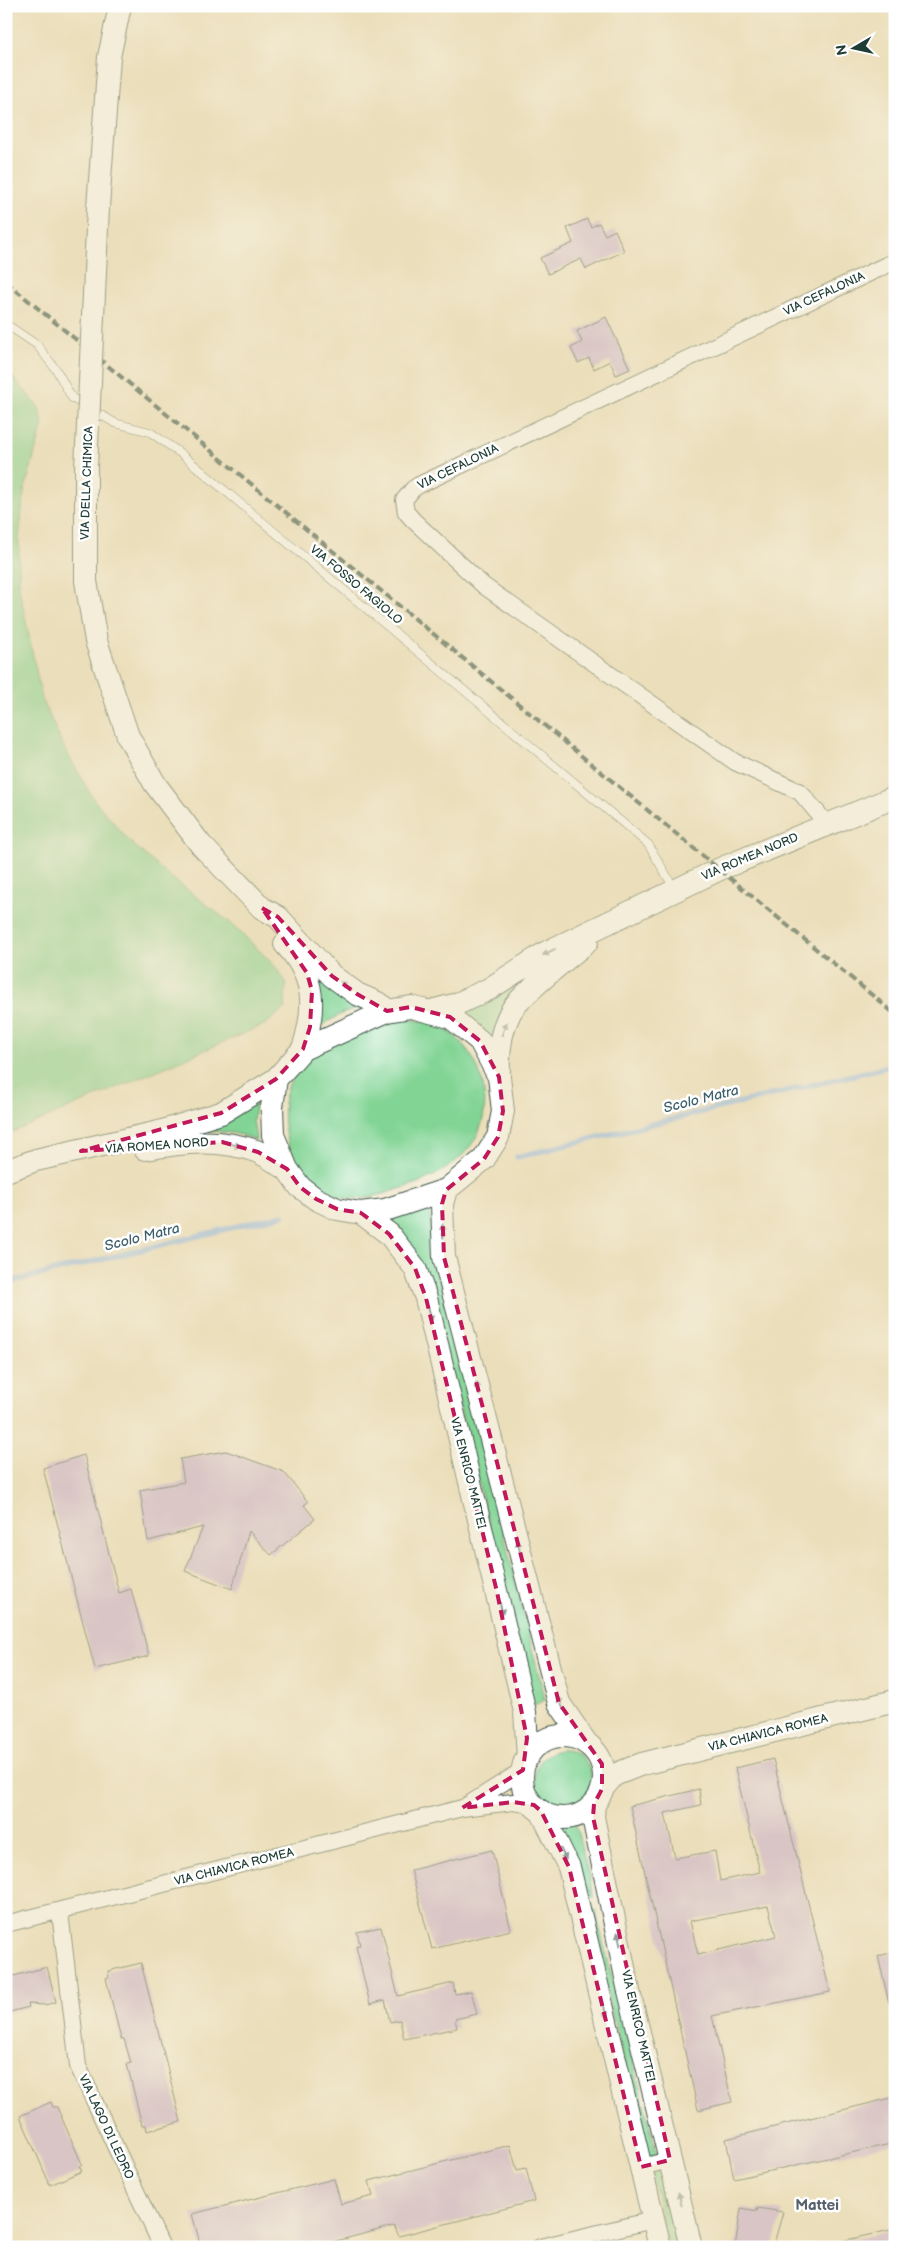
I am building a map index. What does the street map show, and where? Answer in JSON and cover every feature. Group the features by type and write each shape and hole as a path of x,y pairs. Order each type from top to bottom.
{"main road":[{"name":"VIA DELLA CHIMICA","path":"120,6 109,57 98,207 86,468 86,581 96,641 128,736 155,784 201,845 262,908 278,918 332,976 357,994 380,1004 387,1010"},
{"name":"VIA ROMEA NORD","path":"431,1011 465,1000 489,989 545,953 675,890 827,824 895,797"},
{"name":"VIA DELLA CHIMICA","path":"262,908 273,930 294,953 307,973 312,991 310,1027 303,1049"},
{"name":"VIA ROMEA NORD","path":"446,1190 484,1159 498,1137 503,1111 498,1053 510,1012 527,994 609,923"},
{"path":"303,1049 387,1010 411,1007 450,1017 480,1041 499,1077"},
{"name":"VIA ROMEA NORD","path":"6,1171 36,1160 159,1132 221,1113 276,1079 303,1049"},
{"path":"276,1079 272,1107 273,1135 287,1169 300,1187 316,1199 338,1209 362,1213 385,1210 446,1190"},
{"name":"VIA ROMEA NORD","path":"81,1151 142,1149 176,1143 222,1142 258,1152 287,1169"},
{"path":"446,1190 442,1204 444,1256 559,1703 602,1764 604,1776 598,1796 585,1812 574,1816 552,1816 537,1808"},
{"name":"VIA ENRICO MATTEI","path":"362,1213 390,1234 415,1268 426,1298 525,1712 526,1763"},
{"name":"VIA CHIAVICA ROMEA","path":"598,1796 614,1775 642,1764 895,1701"},
{"path":"591,1748 566,1736 544,1741 535,1748 526,1763 523,1782 526,1795 537,1808 570,1867 660,2247"},
{"name":"VIA CHIAVICA ROMEA","path":"591,1748 616,1762 642,1764"},
{"name":"VIA ENRICO MATTEI","path":"598,1796 593,1816 628,1987 692,2247"}],"street":[{"name":"VIA CEFALONIA","path":"827,824 800,792 735,762 484,586 412,520 406,512 404,500 419,485 895,261"},
{"name":"VIA CHIAVICA ROMEA","path":"462,1808 526,1763"},
{"name":"VIA CHIAVICA ROMEA","path":"6,1924 60,1912 462,1808 513,1802 537,1808"},
{"name":"VIA LAGO DI LEDRO","path":"60,1912 78,2066 162,2247"},
{"path":"641,2167 670,2160"},
{"path":"540,2247 653,2220"}],"lane":[{"name":"VIA FOSSO FAGIOLO","path":"6,324 38,345 57,371 72,398 115,423 150,432 180,453 648,844 675,890"}],"highlighted area":[{"path":"262,908 278,917 332,976 357,994 387,1011 411,1007 450,1017 480,1041 499,1077 503,1111 498,1137 484,1159 446,1190 442,1204 444,1257 559,1703 602,1764 602,1789 594,1804 593,1817 670,2160 641,2167 569,1867 541,1811 534,1805 513,1802 462,1808 523,1770 527,1738 497,1592 426,1298 415,1268 389,1234 361,1213 337,1209 316,1199 300,1187 287,1169 258,1152 222,1142 81,1151 221,1113 276,1079 303,1049 310,1027 312,991 307,973"}],"green space":[{"path":"6,370 38,406 43,424 24,492 19,540 19,588 42,699 64,748 94,800 129,841 168,875 232,924 274,965 286,982 285,1008 266,1024 6,1135"},
{"path":"545,962 493,1044 460,1014 494,999"},
{"path":"315,968 367,1005 341,1014 317,1028"},
{"path":"400,1020 422,1021 434,1024 451,1033 464,1046 475,1062 482,1080 485,1098 483,1117 478,1134 467,1150 452,1164 418,1182 379,1195 358,1199 344,1198 325,1191 310,1180 298,1164 289,1146 284,1127 284,1107 288,1088 297,1071 306,1061 330,1045 373,1027"},
{"path":"256,1101 253,1120 256,1140 228,1132 180,1132"},
{"path":"428,1205 439,1276 545,1700 534,1705 430,1288 380,1222"},
{"path":"563,1750 578,1755 586,1763 591,1778 586,1793 578,1801 563,1806 548,1801 540,1793 535,1778 540,1763 548,1755"},
{"path":"575,1822 594,1897 585,1899 557,1825"},
{"path":"595,1910 680,2247 669,2247 587,1911"}],"building":[{"path":"587,219 591,227 599,223 605,235 615,230 624,251 586,269 581,259 548,274 540,258 573,243 567,228"},
{"path":"606,317 630,369 616,375 610,361 594,369 589,358 578,363 571,348 582,342 577,331"},
{"path":"226,1451 284,1472 308,1502 304,1505 315,1519 271,1555 249,1531 232,1589 185,1571 203,1527 148,1541 140,1490 184,1482 180,1459"},
{"path":"84,1455 119,1593 131,1589 149,1656 95,1669 43,1468"},
{"path":"773,1759 830,1992 712,2016 732,2102 698,2110 630,1806 699,1789 701,1805 665,1813 675,1858 715,1851 720,1881 760,1872 735,1768","holes":["768,1906 776,1936 698,1955 690,1921"]},
{"path":"492,1850 511,1930 432,1949 411,1870"},
{"path":"381,1927 398,1996 453,1983 455,1994 471,1991 477,2014 455,2019 457,2028 404,2039 400,2020 390,2022 385,2000 370,2004 356,1946 360,1945 357,1932"},
{"path":"895,1952 895,2002 889,2003 878,1956"},
{"path":"141,1963 181,2122 147,2131 146,2125 142,2125 127,2064 131,2063 124,2039 121,2039 106,1978 109,1977 108,1971"},
{"path":"47,1967 56,2002 45,2005 28,2004 29,2007 6,2013 6,1986 10,1985 10,1977"},
{"path":"895,2097 895,2143 734,2179 726,2139"},
{"path":"51,2102 53,2107 57,2107 82,2164 79,2166 82,2171 50,2185 20,2116"},
{"path":"510,2145 517,2170 526,2168 534,2201 399,2236 394,2226 313,2247 289,2247 287,2242 277,2247 201,2247 192,2214 334,2179 341,2204 373,2196 369,2181"},
{"path":"741,2208 757,2211 758,2208 783,2212 773,2247 735,2247"},
{"path":"895,2229 895,2247 843,2247 842,2241"}],"waterway":[{"name":"Scolo Matra","path":"517,1157 890,1066"},
{"name":"Scolo Matra","path":"6,1283 283,1215"}],"railway":[{"path":"6,282 895,1014"}],"district":[{"name":"Mattei","path":"817,2205"}]}
